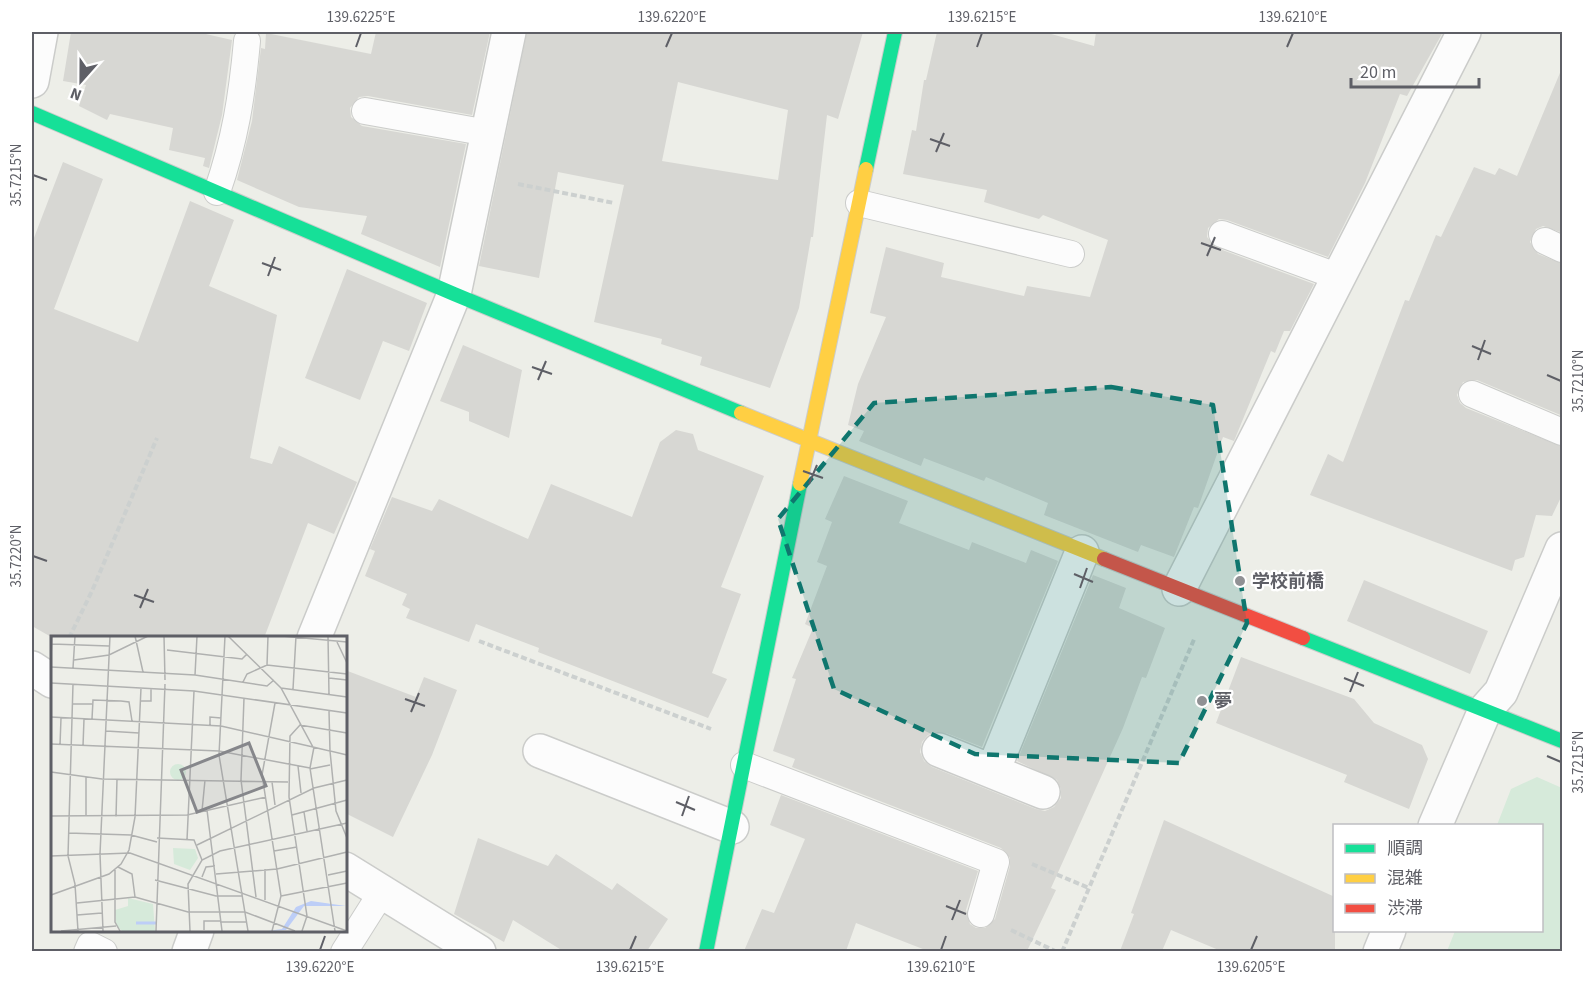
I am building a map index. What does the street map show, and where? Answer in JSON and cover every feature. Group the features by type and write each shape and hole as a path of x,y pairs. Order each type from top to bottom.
{"street":[{"path":"32,81 41,32"},
{"path":"315,636 454,294 509,32"},
{"path":"706,951 722,886 808,441 895,32"},
{"path":"1179,589 1464,32"},
{"path":"32,113 454,294 808,441 1082,552 1563,741"},
{"path":"1435,824 1485,710 1501,692 1563,549"},
{"path":"993,771 1082,552"},
{"path":"32,668 51,680"},
{"path":"939,750 1042,792"},
{"path":"540,751 732,826"},
{"path":"346,870 478,951"},
{"path":"189,951 196,932"},
{"path":"1380,951 1388,932"}],"lane":[{"path":"217,192 232,149 238,120 247,42"},
{"path":"365,111 488,133"},
{"path":"859,202 1071,254"},
{"path":"1222,234 1339,277"},
{"path":"1472,394 1563,432"},
{"path":"746,754 996,862 981,914"},
{"path":"344,951 382,892"},
{"path":"87,951 90,945 104,951"}],"path":[{"path":"479,176 614,203"},
{"path":"70,636 92,591 157,438"},
{"path":"478,642 746,754"},
{"path":"996,862 1009,855 1089,888"},
{"path":"981,914 1057,951"}],"highlighted area":[{"path":"1111,387 1213,405 1247,623 1179,763 975,754 834,689 778,519 874,403"}],"green space":[{"path":"1537,777 1562,788 1562,951 1447,951 1455,932 1543,932 1543,824 1497,824 1511,789"}],"building":[{"path":"71,32 197,32 232,40 222,115 209,168 203,166 205,158 169,150 173,128 110,114 107,120 79,106 86,85 63,81"},
{"path":"376,32 490,32 472,115 368,96 359,97 350,108 351,117 362,126 466,144 440,267 361,234 367,216 299,207 237,180 252,121 261,48 265,49 266,33 371,54"},
{"path":"527,32 863,32 838,119 827,115 813,237 811,237 799,308 770,388 700,365 702,357 661,344 662,339 594,322 624,185 558,172 539,278 479,266","holes":["678,82 788,110 778,180 662,161"]},
{"path":"937,32 1044,32 1094,46 1096,32 1443,32 1407,96 1400,94 1365,183 1328,257 1227,220 1219,219 1208,228 1207,237 1217,248 1314,284 1290,331 1284,331 1275,353 1271,351 1234,441 1223,437 1198,508 1194,507 1174,557 1141,545 1138,552 1044,515 1048,503 986,477 984,481 924,458 921,466 859,441 864,431 848,425 858,384 886,317 870,313 886,247 944,263 941,277 1024,296 1027,286 1090,297 1108,240 1043,215 1039,219 984,202 987,190 903,174 912,130 916,131 924,80 926,80"},
{"path":"1562,68 1563,233 1543,226 1536,229 1530,242 1538,254 1563,264 1563,416 1477,380 1463,382 1457,395 1460,403 1466,408 1563,447 1563,493 1552,516 1536,515 1524,557 1515,560 1512,571 1310,495 1328,454 1343,462 1405,300 1409,301 1436,235 1441,237 1474,167 1495,175 1499,168 1517,176"},
{"path":"63,162 103,179 54,309 138,342 190,201 234,220 209,286 277,315 250,458 272,464 279,446 357,482 334,534 308,523 265,636 51,637 32,626 32,243"},
{"path":"347,269 427,303 409,351 383,341 360,400 305,378"},
{"path":"463,345 522,370 509,438 469,421 469,412 440,401"},
{"path":"676,430 693,434 698,450 764,476 721,587 741,594 712,673 727,679 708,718 538,652 539,648 476,624 469,642 406,618 410,609 402,605 407,594 365,576 375,551 370,549 392,497 432,511 439,499 528,539 551,484 632,517 660,442"},
{"path":"844,476 908,501 899,523 969,550 972,542 1026,563 1031,550 1058,561 982,747 946,733 936,732 928,735 922,742 920,752 924,761 932,767 1036,809 1045,811 1054,807 1061,798 1061,789 1057,780 1017,761 1093,575 1126,588 1119,608 1165,628 1146,678 1142,677 1123,728 1051,888 1056,890 1027,951 928,951 856,923 846,951 744,951 762,909 774,913 805,839 770,825 781,795 978,871 966,910 970,924 976,928 985,928 995,919 1010,866 1010,858 1001,848 792,767 795,759 773,751 796,679 792,678 813,628 805,624 827,566 817,562 832,522 825,519"},
{"path":"1364,580 1488,631 1470,674 1347,621"},
{"path":"1241,657 1354,699 1374,723 1422,745 1428,759 1409,809 1344,782 1347,775 1216,723"},
{"path":"346,670 416,697 424,677 457,690 432,755 393,837 346,814"},
{"path":"1164,820 1333,896 1335,951 1221,951 1171,930 1162,951 1120,951 1134,914 1131,913"},
{"path":"478,838 548,866 556,854 612,890 617,883 668,919 647,951 563,951 513,920 504,942 454,914"}],"traffic: fast":[{"path":"866,169 895,32"},
{"path":"32,113 454,294 741,413"},
{"path":"706,952 800,484"},
{"path":"1303,638 1562,741"}],"traffic: slow":[{"path":"800,484 866,169"},
{"path":"741,413 1104,559"}],"traffic: jam":[{"path":"1104,559 1303,638"}],"place":[{"name":"学校前橋","path":"1240,581"},
{"name":"夢","path":"1202,701"}]}
